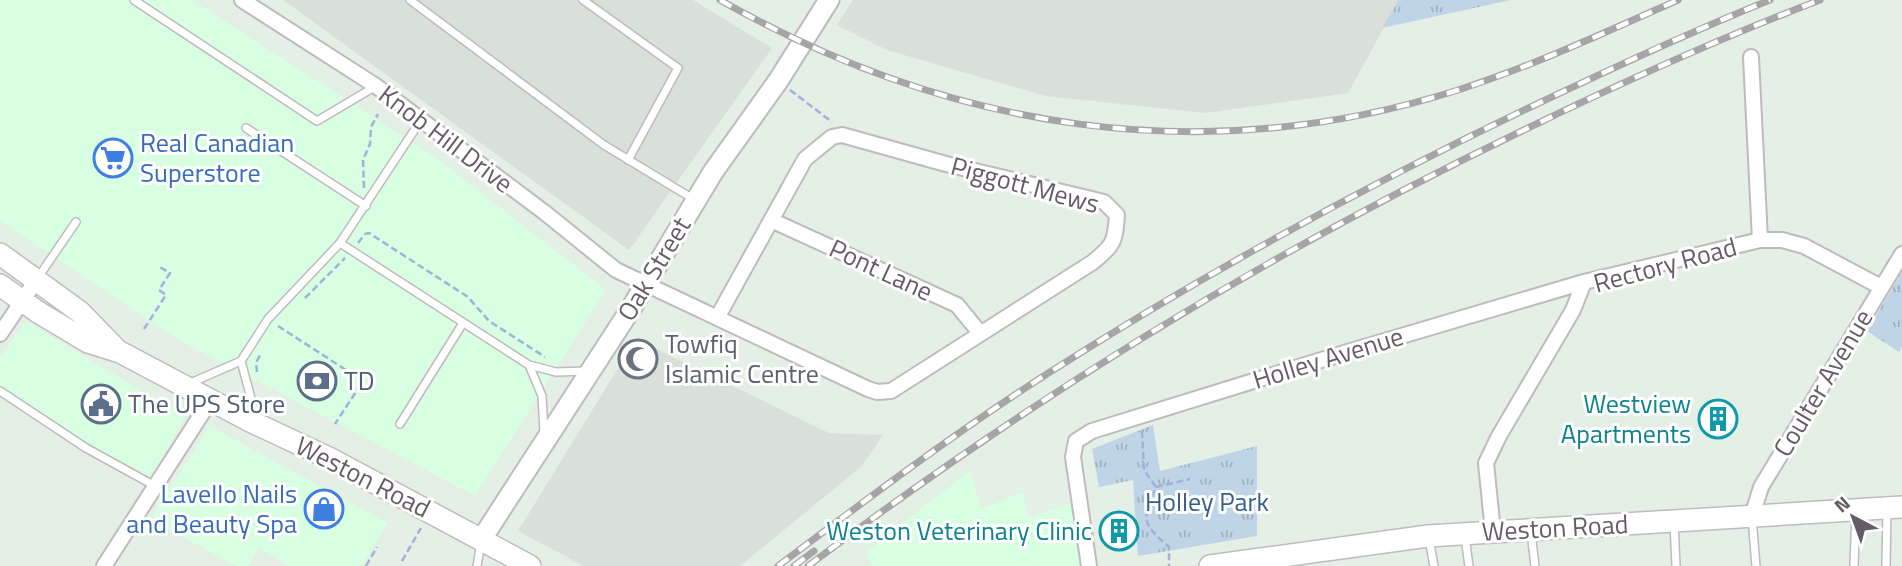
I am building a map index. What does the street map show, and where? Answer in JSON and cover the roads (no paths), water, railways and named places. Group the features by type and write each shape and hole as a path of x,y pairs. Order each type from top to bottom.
{"main road":[{"name":"Weston Road","path":"0,254 80,312 120,352"},
{"name":"Weston Road","path":"0,285 88,342 120,352 211,401 431,511 530,566"},
{"name":"Weston Road","path":"1210,566 1326,553 1428,536 1895,507"}],"street":[{"name":"Knob Hill Drive","path":"242,0 376,86 544,212 616,270 646,283"},
{"name":"Oak Street","path":"481,540 646,283 713,172 778,81 829,0"},
{"path":"1751,57 1760,240"},
{"name":"Piggott Mews","path":"646,283 877,392 891,391 1105,253 1115,239 1117,215 1104,202 946,164 842,135 832,137 805,159 771,220"},
{"path":"717,318 771,220"},
{"name":"Pont Lane","path":"771,220 957,305 980,333"},
{"name":"Rectory Road","path":"1493,532 1486,463 1573,310 1584,282 1760,240 1782,240 1804,246 1881,287"},
{"name":"Coulter Avenue","path":"1752,516 1761,486 1902,254"},
{"path":"0,334 37,279"},
{"name":"Holley Avenue","path":"1089,566 1073,457 1076,441 1092,431 1344,352 1584,282"},
{"path":"104,566 211,401"}],"lane":[{"path":"134,0 317,121 376,86"},
{"path":"410,0 604,145 695,201"},
{"path":"583,0 678,68 628,160"},
{"path":"184,385 241,361 268,319 340,243 422,120"},
{"path":"246,128 366,206"},
{"path":"37,279 76,222"},
{"path":"340,243 529,365 556,372 589,371"},
{"path":"400,424 463,323"},
{"path":"241,361 258,425"},
{"path":"529,365 542,396 545,440"},
{"path":"0,391 86,448 155,486"},
{"path":"1886,566 1895,507"},
{"path":"1854,566 1856,510"},
{"path":"1752,516 1756,566"},
{"path":"1674,521 1675,566"},
{"path":"1531,530 1535,566"},
{"path":"1465,533 1469,566"},
{"path":"1428,536 1434,566"},
{"path":"477,566 481,540"}],"railway":[{"path":"720,0 807,45 896,80 987,107 1080,124 1173,131 1267,128 1363,115 1486,81 1678,0"},
{"path":"778,566 980,418 1109,335 1229,264 1476,133 1654,50 1770,0"},
{"path":"808,566 893,503 1067,385 1246,276 1431,176 1526,129 1672,61 1820,0"},
{"path":"794,566 814,551"}],"place":[{"name":"Real Canadian Superstore","path":"113,158"},
{"name":"Towfiq Islamic Centre","path":"638,359"},
{"name":"TD","path":"317,381"},
{"name":"The UPS Store","path":"101,404"},
{"name":"Westview Apartments","path":"1718,419"},
{"name":"Lavello Nails and Beauty Spa","path":"324,509"},
{"name":"Weston Veterinary Clinic","path":"1119,531"}],"park label":[{"name":"Holley Park","path":"1207,502"}]}
